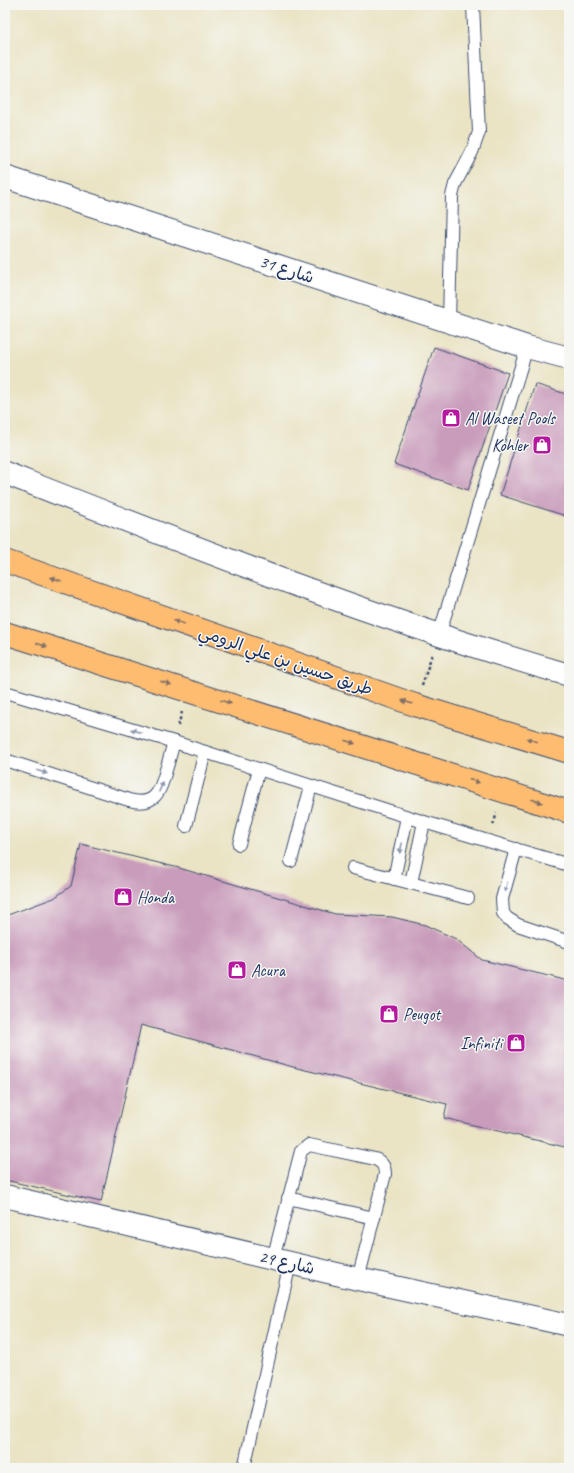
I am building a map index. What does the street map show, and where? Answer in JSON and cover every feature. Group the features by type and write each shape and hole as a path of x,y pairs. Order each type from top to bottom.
{"highway":[{"name":"طريق حسين بن علي الرومي","path":"5,561 415,705 569,752"},
{"path":"5,633 189,690 569,812"}],"street":[{"name":"شارع 31","path":"5,177 449,322 527,347 569,358"},
{"path":"5,472 215,555 319,594 439,635 569,675"},
{"name":"شارع 29","path":"5,1196 358,1279 569,1325"}],"lane":[{"path":"449,322 452,196 455,184 472,152 479,132 473,5"},
{"path":"439,635 527,347"},
{"path":"5,692 174,742 424,822 569,865"},
{"path":"5,760 129,800 144,802 152,799 158,794 162,787 174,742"},
{"path":"186,826 205,752"},
{"path":"239,844 259,769"},
{"path":"291,861 311,786"},
{"path":"394,879 408,817"},
{"path":"411,884 424,822"},
{"path":"516,849 502,899 503,912 507,918 518,925 569,942"},
{"path":"353,868 468,898"},
{"path":"244,1468 281,1261 288,1198 301,1151 309,1145 375,1159 383,1164 385,1168 385,1174 358,1279"},
{"path":"288,1198 374,1218"}],"path":[{"path":"415,705 439,635"},
{"path":"174,742 189,690"},
{"path":"488,841 505,791"}],"building":[{"path":"566,11 569,11 569,38 568,38"},
{"name":"Al Waseet Pools","path":"434,347 508,373 468,490 394,464"},
{"name":"Kohler","path":"535,384 569,395 569,517 500,495"},
{"path":"81,844 179,868 335,914 392,917 425,925 456,939 482,960 569,981 569,1148 444,1118 447,1104 293,1067 141,1025 101,1202 5,1180 5,916 54,898 71,886"}],"place":[{"name":"Al Waseet Pools","path":"451,418"},
{"name":"Kohler","path":"542,445"},
{"name":"Honda","path":"123,897"},
{"name":"Acura","path":"237,970"},
{"name":"Peugot","path":"389,1014"},
{"name":"Infiniti","path":"516,1043"}]}
